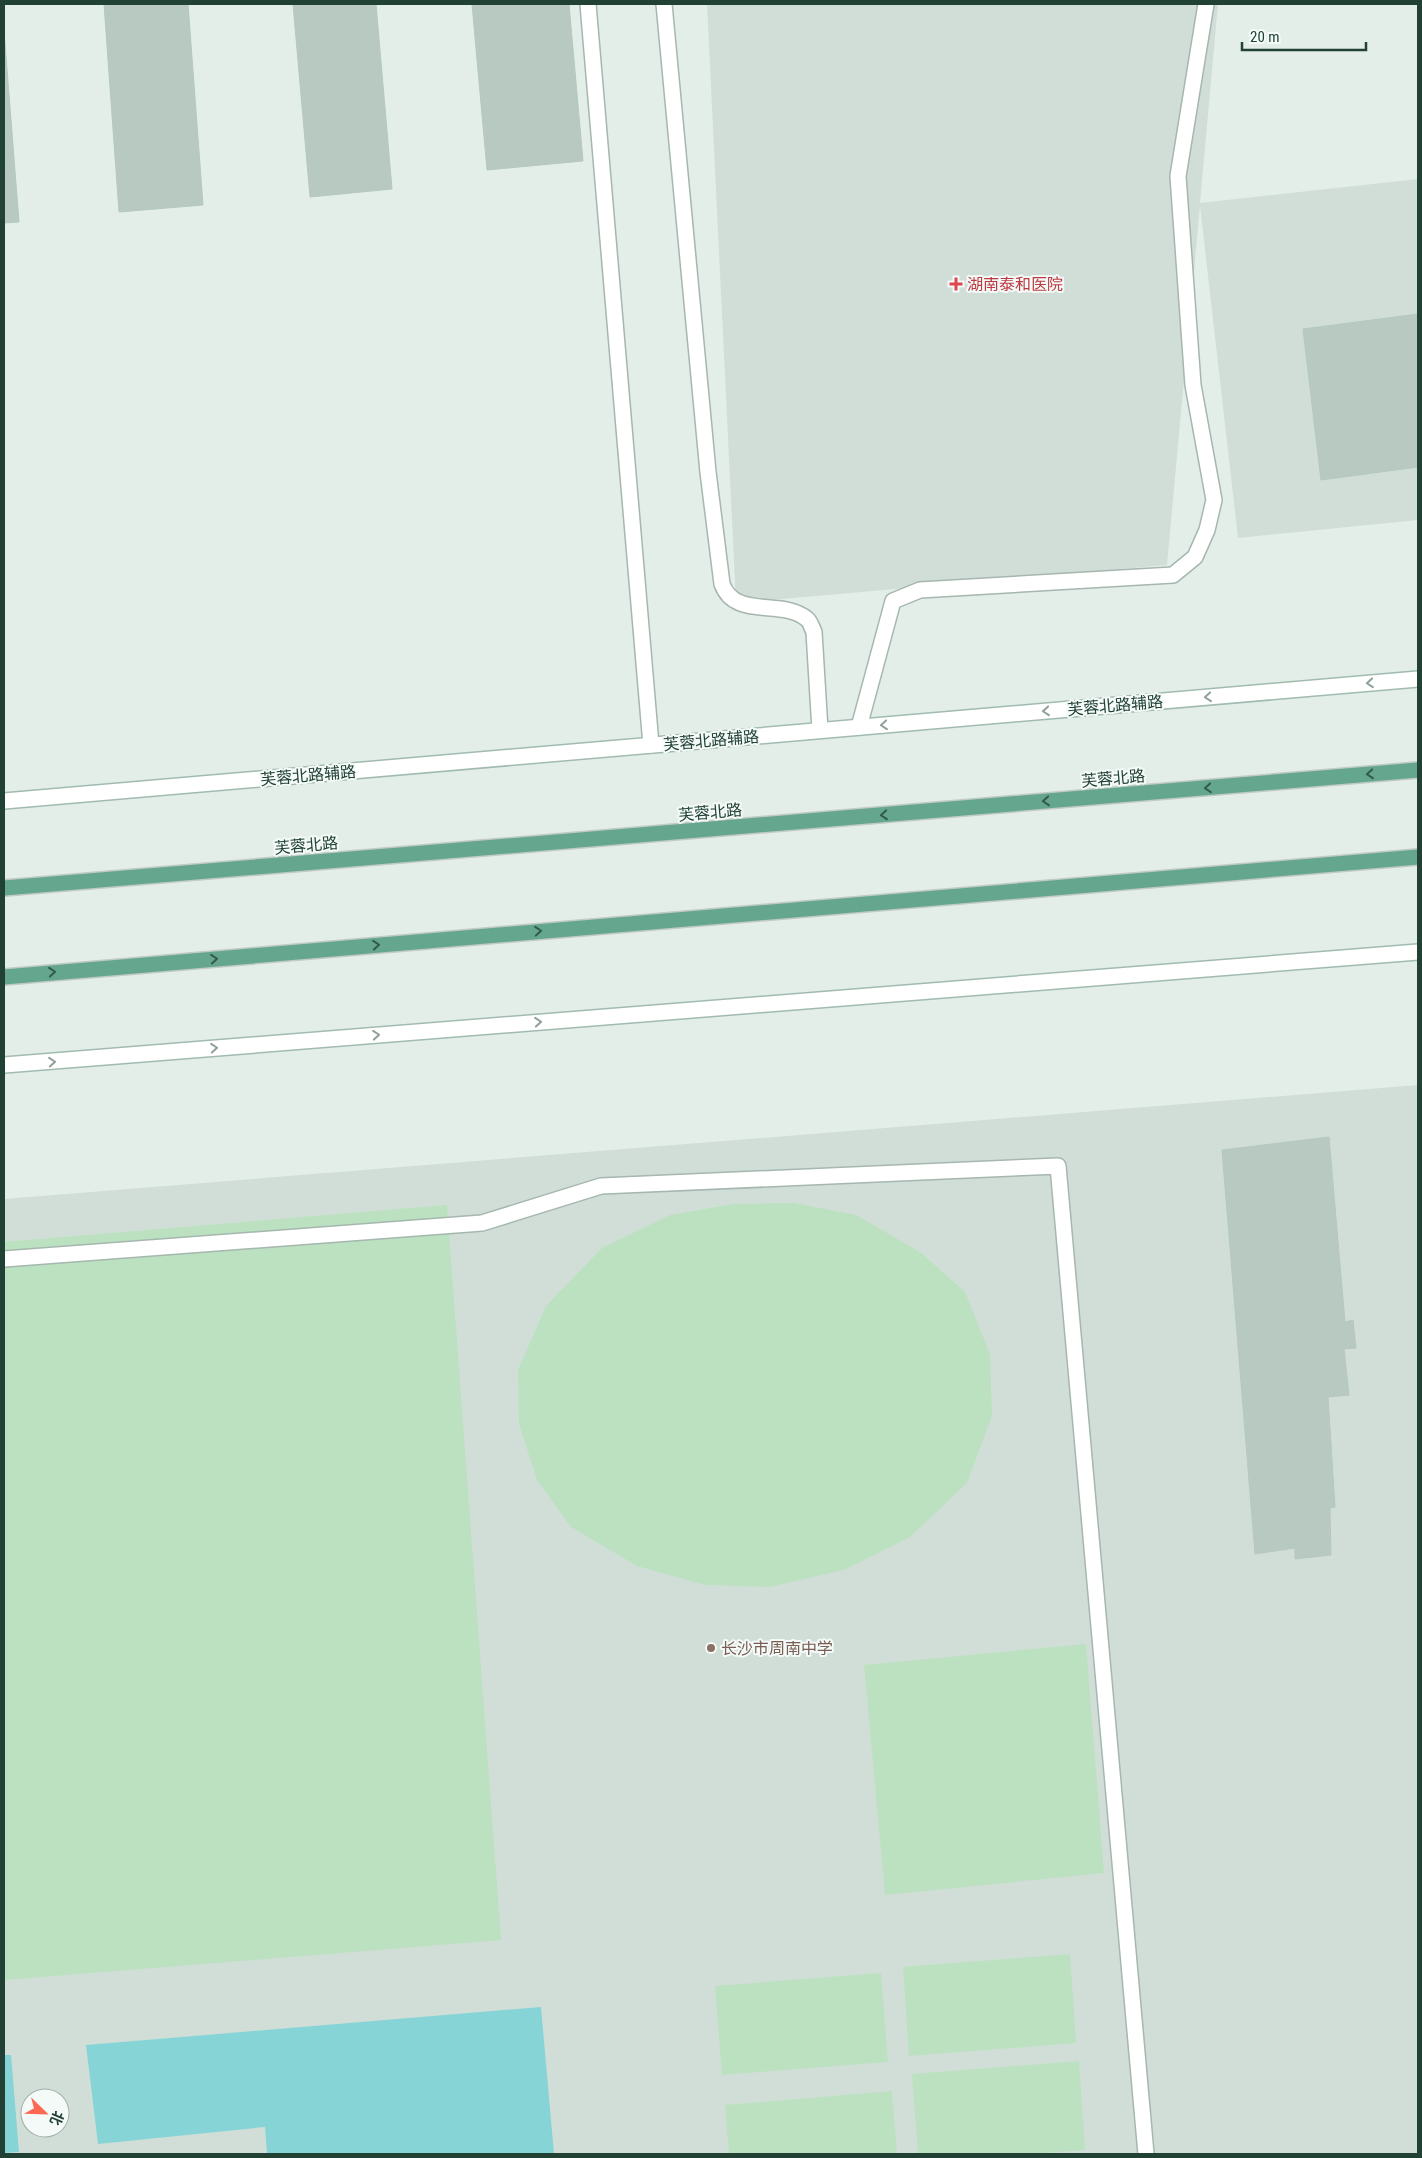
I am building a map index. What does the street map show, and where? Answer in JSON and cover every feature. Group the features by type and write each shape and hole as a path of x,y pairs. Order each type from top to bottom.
{"main road":[{"path":"588,4 651,745"},
{"path":"664,4 708,472 722,584 726,594 736,603 793,612 807,619 814,632 820,730"},
{"path":"859,727 893,601 920,590 1173,575 1195,557 1207,530 1214,500 1193,385 1178,176 1206,4"},
{"name":"芙蓉北路辅路","path":"4,801 1418,679"},
{"name":"芙蓉北路","path":"4,888 1418,770"},
{"path":"4,976 1418,857"},
{"path":"4,1066 1418,952"},
{"path":"4,1259 482,1223 601,1186 1058,1166 1146,2154"}],"shaded area":[{"name":"湖南泰和医院","path":"707,4 1218,4 1200,203 1418,179 1418,520 1238,538 1200,206 1167,565 736,603"},
{"name":"长沙市周南中学","path":"1418,1085 1418,2154 4,2154 4,1199"}],"green space":[{"path":"794,1203 856,1215 920,1252 965,1292 990,1354 992,1416 967,1483 910,1537 844,1570 769,1587 705,1585 637,1566 571,1527 537,1480 519,1424 518,1370 546,1306 602,1248 670,1215 734,1204"},
{"path":"447,1205 501,1940 4,1980 4,1242"},
{"path":"1086,1644 1104,1873 885,1895 864,1665"},
{"path":"1070,1954 1076,2043 909,2056 903,1967"},
{"path":"881,1973 888,2062 722,2075 715,1986"},
{"path":"1079,2061 1085,2150 1028,2154 918,2154 912,2074"},
{"path":"892,2091 897,2154 729,2154 725,2105"}],"water":[{"path":"541,2007 554,2154 267,2154 265,2127 98,2144 86,2045"},
{"path":"4,2055 11,2055 19,2152 4,2153"}],"building":[{"path":"104,4 188,4 203,205 119,212"},
{"path":"293,4 376,4 392,189 310,197"},
{"path":"472,4 569,4 583,161 487,170"},
{"path":"4,31 19,222 4,223"},
{"path":"1418,314 1418,467 1321,480 1303,329"},
{"path":"1329,1137 1345,1322 1353,1320 1356,1348 1344,1349 1349,1395 1328,1397 1335,1507 1330,1508 1331,1555 1295,1559 1295,1548 1255,1554 1222,1150"}],"place":[{"name":"湖南泰和医院","path":"956,284"},
{"name":"长沙市周南中学","path":"711,1648"}]}
